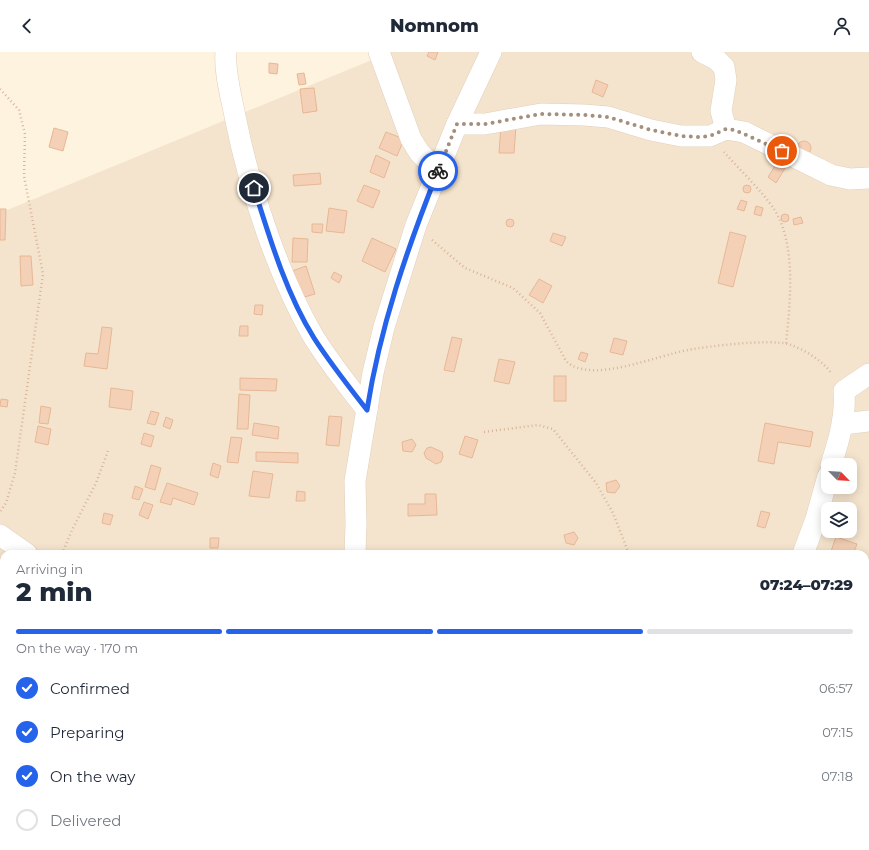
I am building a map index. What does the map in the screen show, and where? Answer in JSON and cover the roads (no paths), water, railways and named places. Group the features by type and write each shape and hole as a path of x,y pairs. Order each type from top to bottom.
{"street":[{"path":"226,52 231,95 242,148 270,241 296,305 314,338 367,410"},
{"path":"379,52 411,140 419,152 438,172"},
{"path":"355,550 355,481 373,373 384,327 416,225 457,124 491,52"},
{"path":"702,52 716,59 724,67 726,80 718,132"},
{"path":"457,124 485,124 541,114 584,115 608,117 651,130 681,136 718,132 744,132 831,175 850,179 869,178"},
{"path":"833,458 846,408 844,391 869,374"},
{"path":"843,424 869,421"},
{"path":"804,550 823,494"},
{"path":"0,535 21,550"}]}
